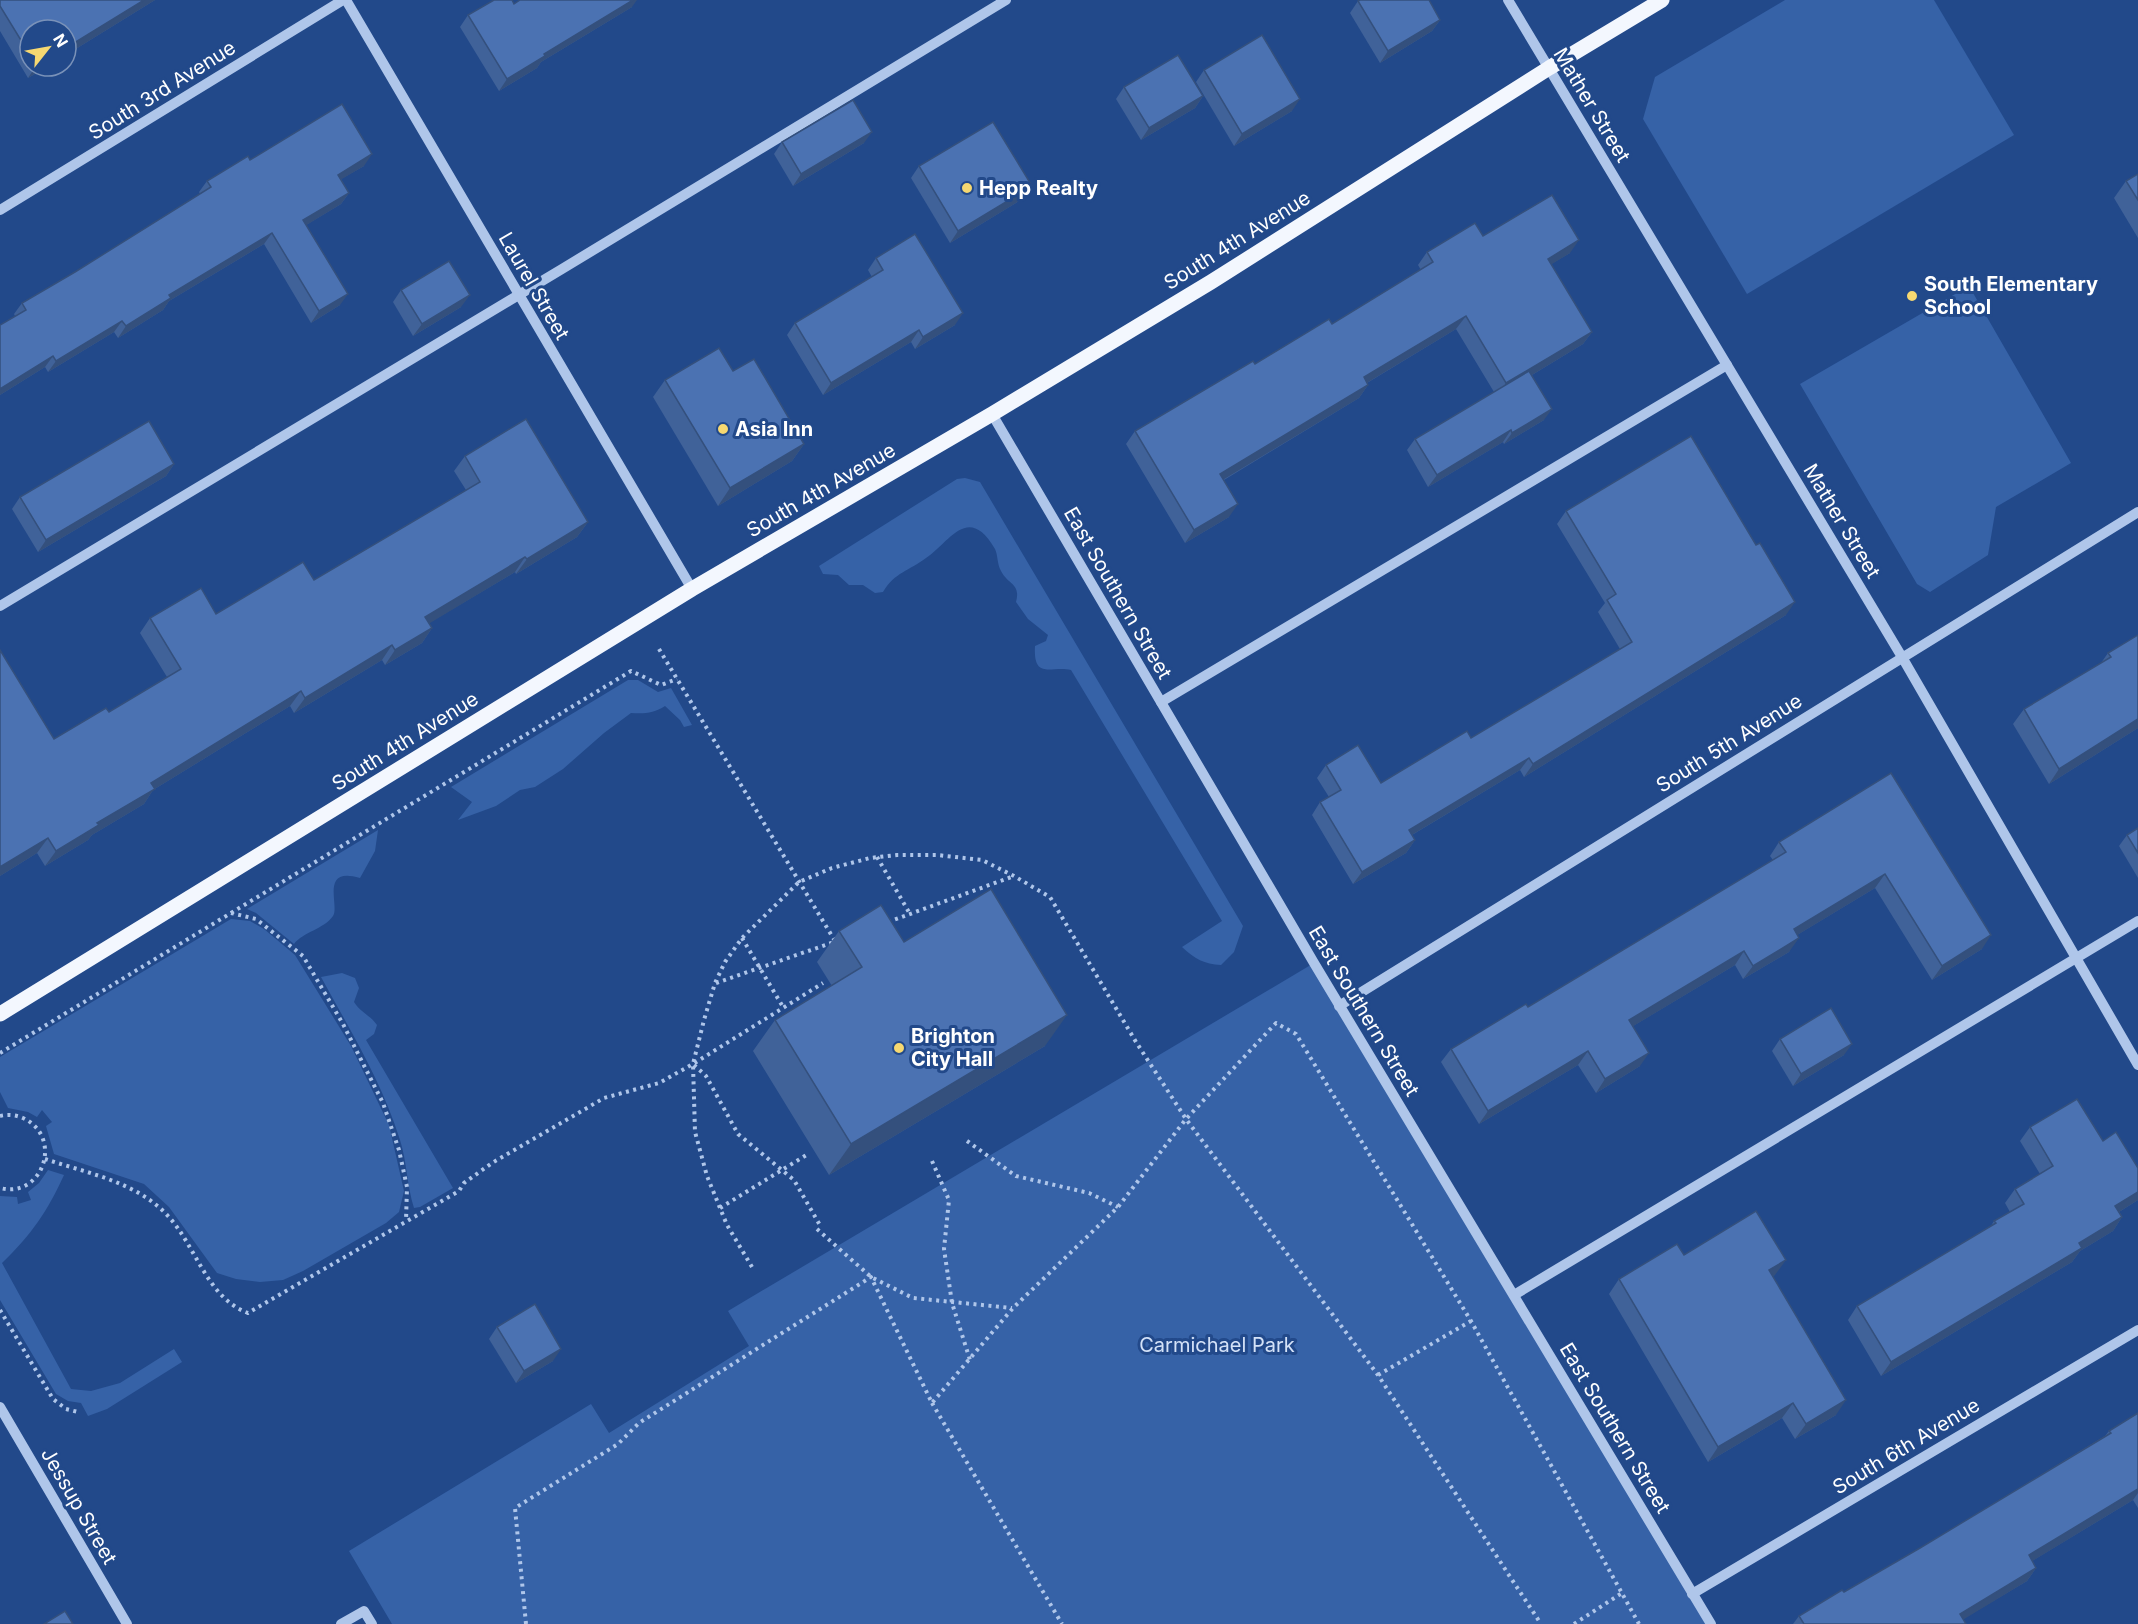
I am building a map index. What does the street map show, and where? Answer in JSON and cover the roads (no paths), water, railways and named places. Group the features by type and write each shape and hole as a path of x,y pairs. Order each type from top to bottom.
{"main road":[{"name":"South 4th Avenue","path":"0,1014 692,589 993,414 1211,282 1549,68 1662,0"}],"street":[{"name":"South 3rd Avenue","path":"0,210 344,0"},
{"name":"Laurel Street","path":"344,0 692,589"},
{"path":"0,606 1006,0"},
{"name":"Mather Street","path":"1508,0 1902,657 2138,1065"},
{"path":"1161,702 1727,365"},
{"name":"East Southern Street","path":"993,414 1339,1006 1711,1624"},
{"name":"South 5th Avenue","path":"1339,1006 2138,512"},
{"path":"1514,1295 2138,921"},
{"name":"South 6th Avenue","path":"1692,1594 2138,1330"},
{"name":"Jessup Street","path":"0,1408 127,1624"},
{"path":"341,1624 364,1611 372,1624"}],"place":[{"name":"Hepp Realty","path":"967,188"},
{"name":"South Elementary School","path":"1912,296"},
{"name":"Asia Inn","path":"723,429"},
{"name":"Brighton City Hall","path":"899,1048"}],"park label":[{"name":"Carmichael Park","path":"1217,1345"}]}
